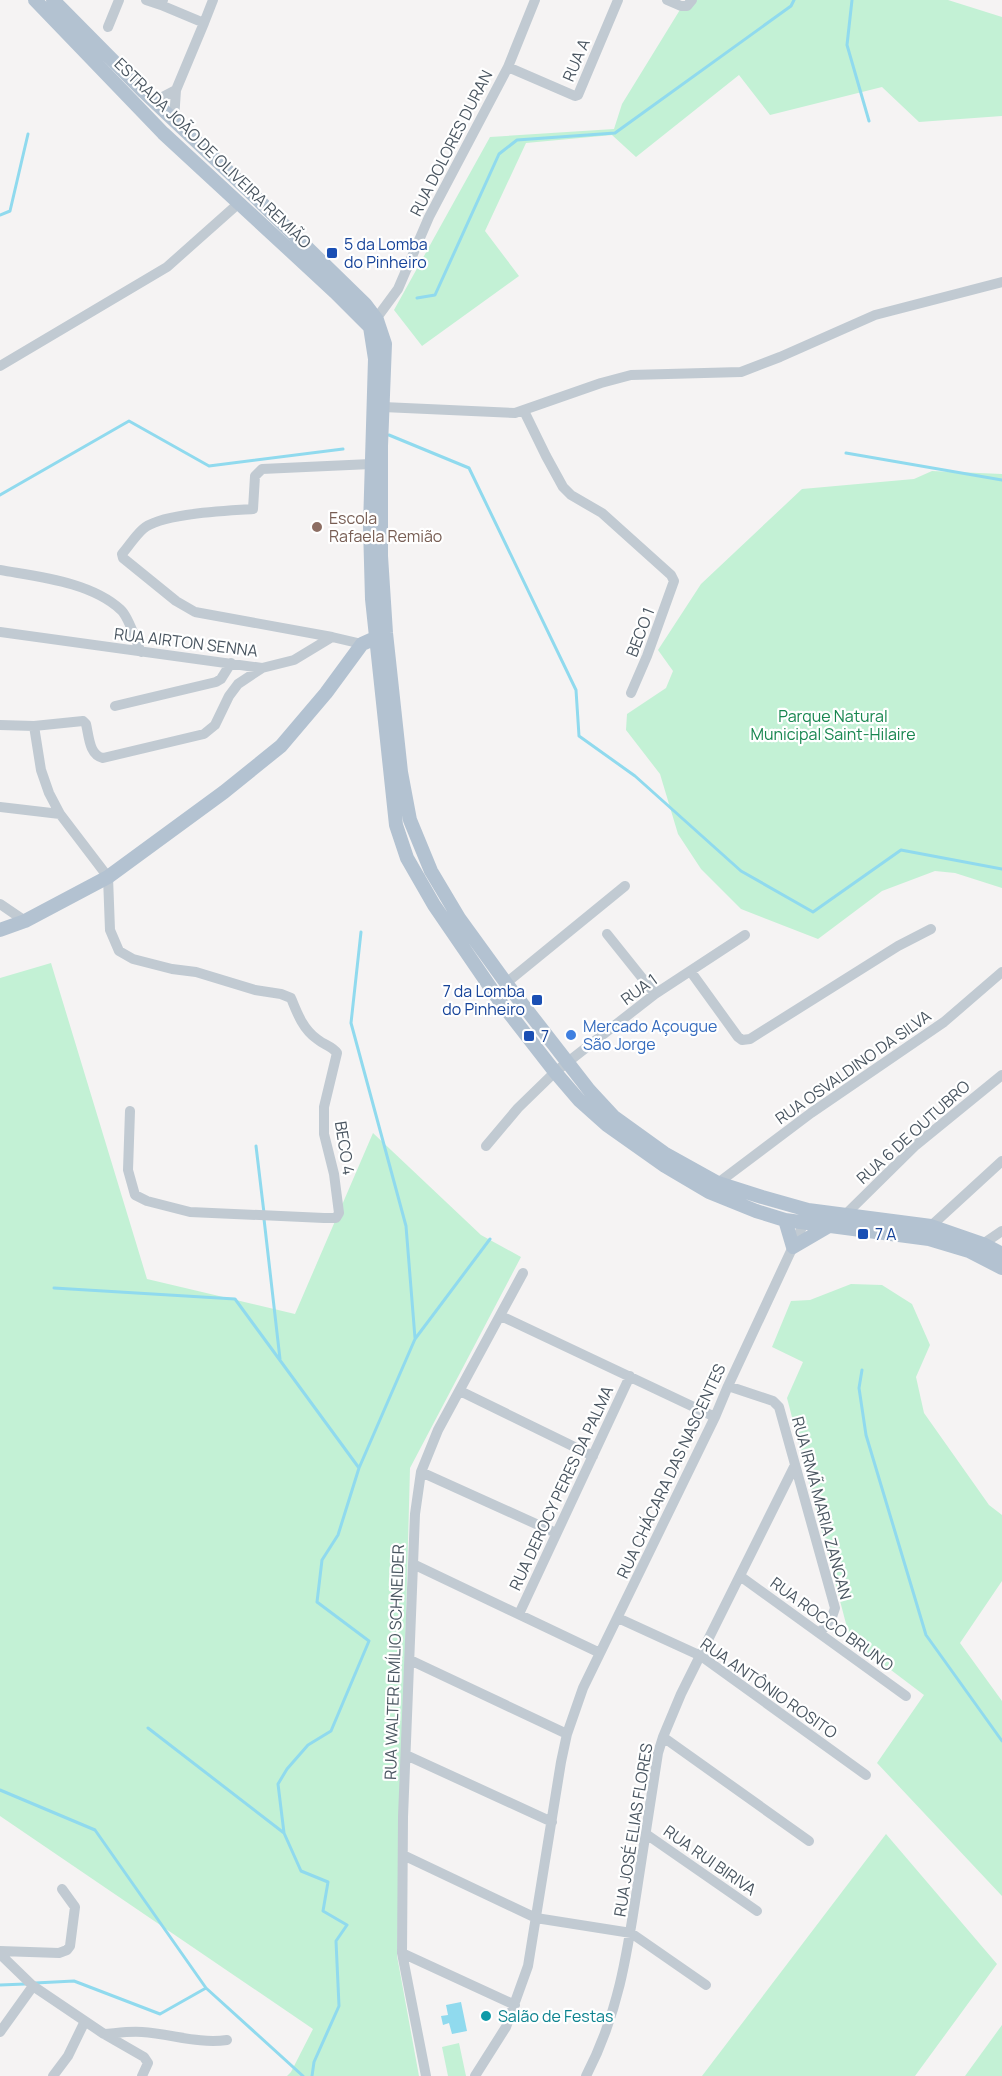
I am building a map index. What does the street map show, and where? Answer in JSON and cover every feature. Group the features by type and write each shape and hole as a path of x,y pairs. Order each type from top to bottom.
{"main road":[{"name":"ESTRADA JOÃO DE OLIVEIRA REMIÃO","path":"35,0 163,134 350,306 373,323"},
{"name":"ESTRADA JOÃO DE OLIVEIRA REMIÃO","path":"53,0 365,304 385,344 383,407 371,464 370,526 396,825 407,858 434,905 499,999 579,1100 607,1125 665,1166 709,1192 785,1220 928,1239 969,1251 1002,1268"},
{"path":"163,134 170,131 174,120"},
{"name":"ESTRADA JOÃO DE OLIVEIRA REMIÃO","path":"373,323 381,556 381,635 410,820 428,864 446,898 506,983 567,1063 614,1117 664,1153 718,1183 808,1210 931,1226 983,1244 1002,1254"},
{"path":"0,930 25,921 108,877 224,792 281,746 326,693 362,644 381,635"},
{"path":"718,1183 804,1223 901,1222"},
{"path":"785,1220 793,1247 829,1226"}],"street":[{"path":"108,27 119,0"},
{"path":"146,0 162,3 204,23"},
{"path":"174,120 176,90 213,0"},
{"name":"RUA DOLORES DURAN","path":"373,323 398,289 429,217 508,67 535,0"},
{"name":"RUA A","path":"508,67 575,96 578,95 618,0"},
{"path":"667,0 681,6 687,6 692,0"},
{"path":"155,101 176,90"},
{"path":"0,366 167,267 239,203"},
{"path":"383,407 515,413 631,375 741,372 875,315 1002,282"},
{"name":"BECO 1","path":"524,411 563,487 571,495 602,513 671,575 674,581 631,693"},
{"path":"362,644 195,612 176,601 123,558 122,554 144,528 159,521 204,513 253,509 255,476 262,469 371,464"},
{"path":"0,570 56,579 98,596 123,611 141,652"},
{"name":"RUA AIRTON SENNA","path":"0,632 262,668 294,660 332,637"},
{"path":"115,706 216,681 231,663"},
{"path":"0,725 34,726 83,721 86,724 93,752 97,757 103,758 204,734 215,725 229,696 238,684 262,668"},
{"path":"34,726 41,770 49,793 60,814 108,877"},
{"path":"0,807 60,814"},
{"name":"BECO 4","path":"108,877 110,930 119,951 133,959 172,969 196,972 291,998 309,1034 337,1053 324,1107 324,1134 334,1174 339,1213 336,1218 324,1218 190,1212 141,1198 135,1195 128,1170 130,1111"},
{"path":"506,983 625,886"},
{"path":"0,904 25,921"},
{"path":"691,972 738,1037 742,1040 750,1039 898,946 931,929"},
{"path":"607,934 655,994"},
{"name":"RUA 1","path":"486,1146 518,1108 555,1072 655,994 745,935"},
{"name":"RUA OSVALDINO DA SILVA","path":"718,1183 812,1113 944,1022 1002,972"},
{"name":"RUA 6 DE OUTUBRO","path":"845,1215 916,1145 1002,1075"},
{"path":"931,1226 1002,1161"},
{"name":"RUA CHÁCARA DAS NASCENTES","path":"475,2076 497,2044 515,2005 528,1966 567,1734 583,1688 715,1417 804,1223"},
{"path":"983,1244 1002,1231"},
{"name":"RUA WALTER EMÍLIO SCHNEIDER","path":"426,2076 402,1953 406,1755 415,1514 421,1472 438,1430 523,1273"},
{"path":"501,1316 715,1417"},
{"name":"RUA DEROCY PERES DA PALMA","path":"519,1614 630,1376"},
{"name":"RUA IRMÃ MARIA ZANCAN","path":"728,1386 776,1403 835,1608 832,1617 820,1633"},
{"path":"460,1391 592,1455"},
{"name":"RUA JOSÉ ELIAS FLORES","path":"586,2076 597,2055 616,2004 631,1933 658,1753 663,1737 700,1656 794,1467"},
{"path":"421,1472 556,1533"},
{"path":"413,1564 600,1653"},
{"name":"RUA ROCCO BRUNO","path":"740,1575 906,1696"},
{"name":"RUA ANTÔNIO ROSITO","path":"618,1618 700,1656 866,1775"},
{"path":"410,1660 567,1734"},
{"path":"663,1737 809,1841"},
{"path":"406,1755 552,1822"},
{"name":"RUA RUI BIRIVA","path":"646,1834 757,1911"},
{"path":"404,1855 536,1918 631,1933 706,1985"},
{"path":"0,1952 59,1953 67,1950 70,1946 75,1907 62,1889"},
{"path":"0,1952 33,1986 104,2034 144,2057 148,2063 142,2076"},
{"path":"402,1953 515,2005"},
{"path":"0,2032 4,2022 33,1986"},
{"path":"53,2076 68,2056 85,2021"},
{"path":"104,2034 141,2032 195,2041 227,2040"}],"green space":[{"path":"686,0 948,0 1002,17 1002,116 919,122 882,87 770,115 739,75 636,157 612,135 526,143 485,231 519,276 422,346 394,310 490,137 614,129 622,104"},
{"name":"Parque Natural Municipal Saint-Hilaire","path":"932,471 1002,474 1002,888 955,873 935,871 882,891 818,939 741,909 701,869 678,834 660,774 626,730 627,714 666,688 673,671 658,650 701,584 802,489 914,479"},
{"path":"51,963 147,1279 295,1314 373,1133 481,1235 521,1257 410,1468 397,1956 419,2076 287,2076 313,2029 0,1816 0,978"},
{"path":"851,1284 882,1285 912,1304 930,1345 916,1377 924,1413 989,1505 1002,1515 1002,1581 960,1643 1002,1701 1002,1896 877,1763 924,1695 850,1639 787,1398 803,1362 772,1347 791,1301 810,1300"},
{"path":"886,1834 997,1964 915,2076 702,2076"},
{"path":"1002,2025 1002,2076 965,2076"},
{"path":"459,2043 466,2076 448,2076 442,2047"}],"water":[{"path":"461,2002 467,2031 452,2034 449,2023 443,2025 441,2016 448,2015 446,2005"}],"waterway":[{"path":"417,298 435,295 499,154 517,140 615,133 791,6 794,0"},
{"path":"852,0 847,45 869,121"},
{"path":"0,215 10,211 28,134"},
{"path":"0,495 129,421 209,466 343,449"},
{"path":"389,435 469,468 576,690 579,736 635,776 741,871 813,912 901,850 1002,869"},
{"path":"846,453 1002,480"},
{"path":"361,932 351,1023 406,1226 415,1338"},
{"path":"256,1146 264,1213"},
{"path":"264,1219 280,1359"},
{"path":"312,2076 314,2062 339,2006 336,1941 347,1925 323,1911 328,1882 301,1871 284,1833 278,1784 287,1769 308,1745 331,1731 369,1641 317,1602 322,1560 338,1535 359,1468 415,1339 490,1239"},
{"path":"54,1288 235,1299 359,1468"},
{"path":"862,1370 859,1388 866,1435 926,1635 1002,1741"},
{"path":"148,1728 284,1833"},
{"path":"0,1790 95,1830 206,1988 303,2076"},
{"path":"35,1983 74,1981 160,2014 206,1988"},
{"path":"0,1985 25,1984"}],"place":[{"name":"5 da Lomba do Pinheiro","path":"332,253"},
{"name":"Escola Rafaela Remião","path":"317,527"},
{"name":"7 da Lomba do Pinheiro","path":"537,1000"},
{"name":"Mercado Açougue São Jorge","path":"571,1035"},
{"name":"7","path":"529,1036"},
{"name":"7 A","path":"863,1234"},
{"name":"Salão de Festas","path":"486,2016"}]}
